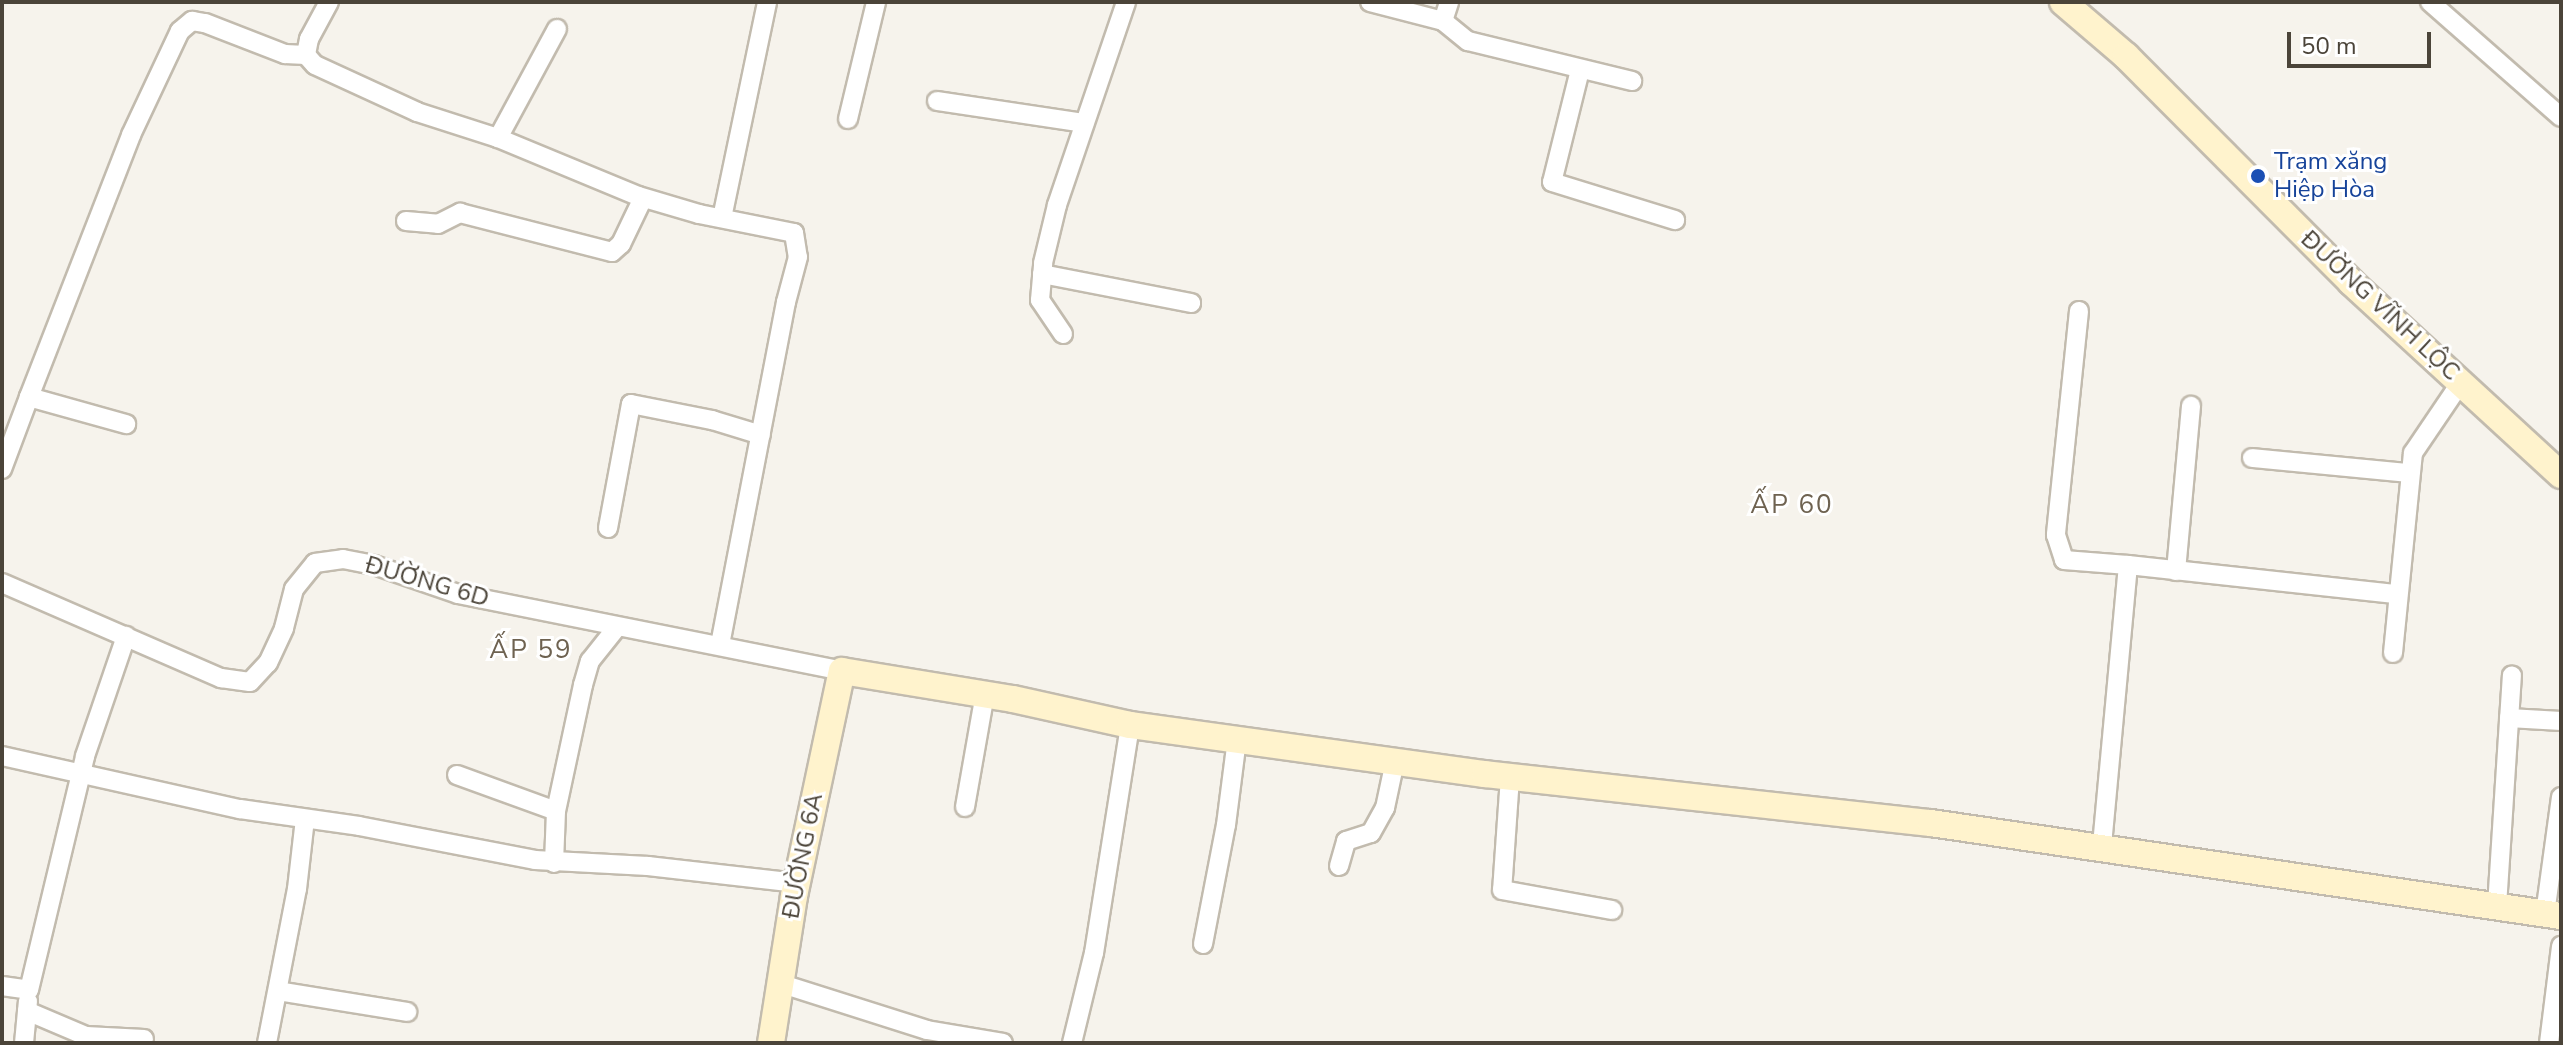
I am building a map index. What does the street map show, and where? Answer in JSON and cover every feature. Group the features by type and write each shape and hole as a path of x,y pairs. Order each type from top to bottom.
{"street":[{"path":"306,55 309,39 329,2"},
{"path":"722,218 767,2"},
{"path":"848,119 876,2"},
{"path":"1063,334 1040,300 1042,274 1057,205 1126,2"},
{"path":"1370,2 1443,21 1468,41 1632,81"},
{"path":"1443,21 1449,2"},
{"name":"ĐƯỜNG VĨNH LỘC","path":"2063,2 2126,56 2351,282 2561,475"},
{"path":"2430,2 2561,117"},
{"path":"2,469 131,135 180,31 192,21 205,23 285,54 306,55 315,65 417,112 498,138 552,164 643,198 794,233 798,257 786,302 720,646"},
{"path":"498,138 557,29"},
{"path":"1580,70 1552,182 1675,220"},
{"path":"937,101 1084,123"},
{"path":"406,221 438,224 460,213 612,252 618,248 643,198"},
{"path":"1042,274 1191,303"},
{"path":"2079,311 2056,535 2064,560 2397,594"},
{"path":"2393,653 2408,473 2413,453 2427,428 2461,382"},
{"path":"29,397 126,424"},
{"path":"608,528 631,404 712,420 761,435"},
{"path":"2176,571 2191,406"},
{"path":"2252,458 2408,473"},
{"name":"ĐƯỜNG 6D","path":"2,583 221,678 250,682 268,663 284,628 294,589 315,563 343,559 374,565 458,594 842,671"},
{"path":"2102,847 2128,565"},
{"path":"554,863 556,811 590,661 617,627"},
{"path":"24,1043 29,990 81,774 97,716 126,636"},
{"path":"842,671 985,694 1130,725 1510,777 1931,823 2553,915 2561,797"},
{"name":"ĐƯỜNG 6A","path":"771,1043 797,883 842,671"},
{"path":"2497,906 2512,675"},
{"path":"965,807 985,694"},
{"path":"2509,718 2561,721"},
{"path":"1072,1043 1094,953 1130,725"},
{"path":"1203,944 1226,825 1237,739"},
{"path":"2,756 240,809 554,863 648,866 797,883"},
{"path":"1339,866 1346,841 1371,833 1385,808 1395,761"},
{"path":"457,775 556,811"},
{"path":"1510,777 1502,890 1612,910"},
{"path":"267,1043 305,819"},
{"path":"2549,1043 2561,946"},
{"path":"779,983 927,1030 1003,1043"},
{"path":"2,986 29,990"},
{"path":"278,991 407,1012"},
{"path":"27,1011 86,1036 144,1039"}],"place":[{"name":"Trạm xăng Hiệp Hòa","path":"2258,176"}],"district":[{"name":"ẤP 60","path":"1792,505"},
{"name":"ẤP 59","path":"531,650"}]}
